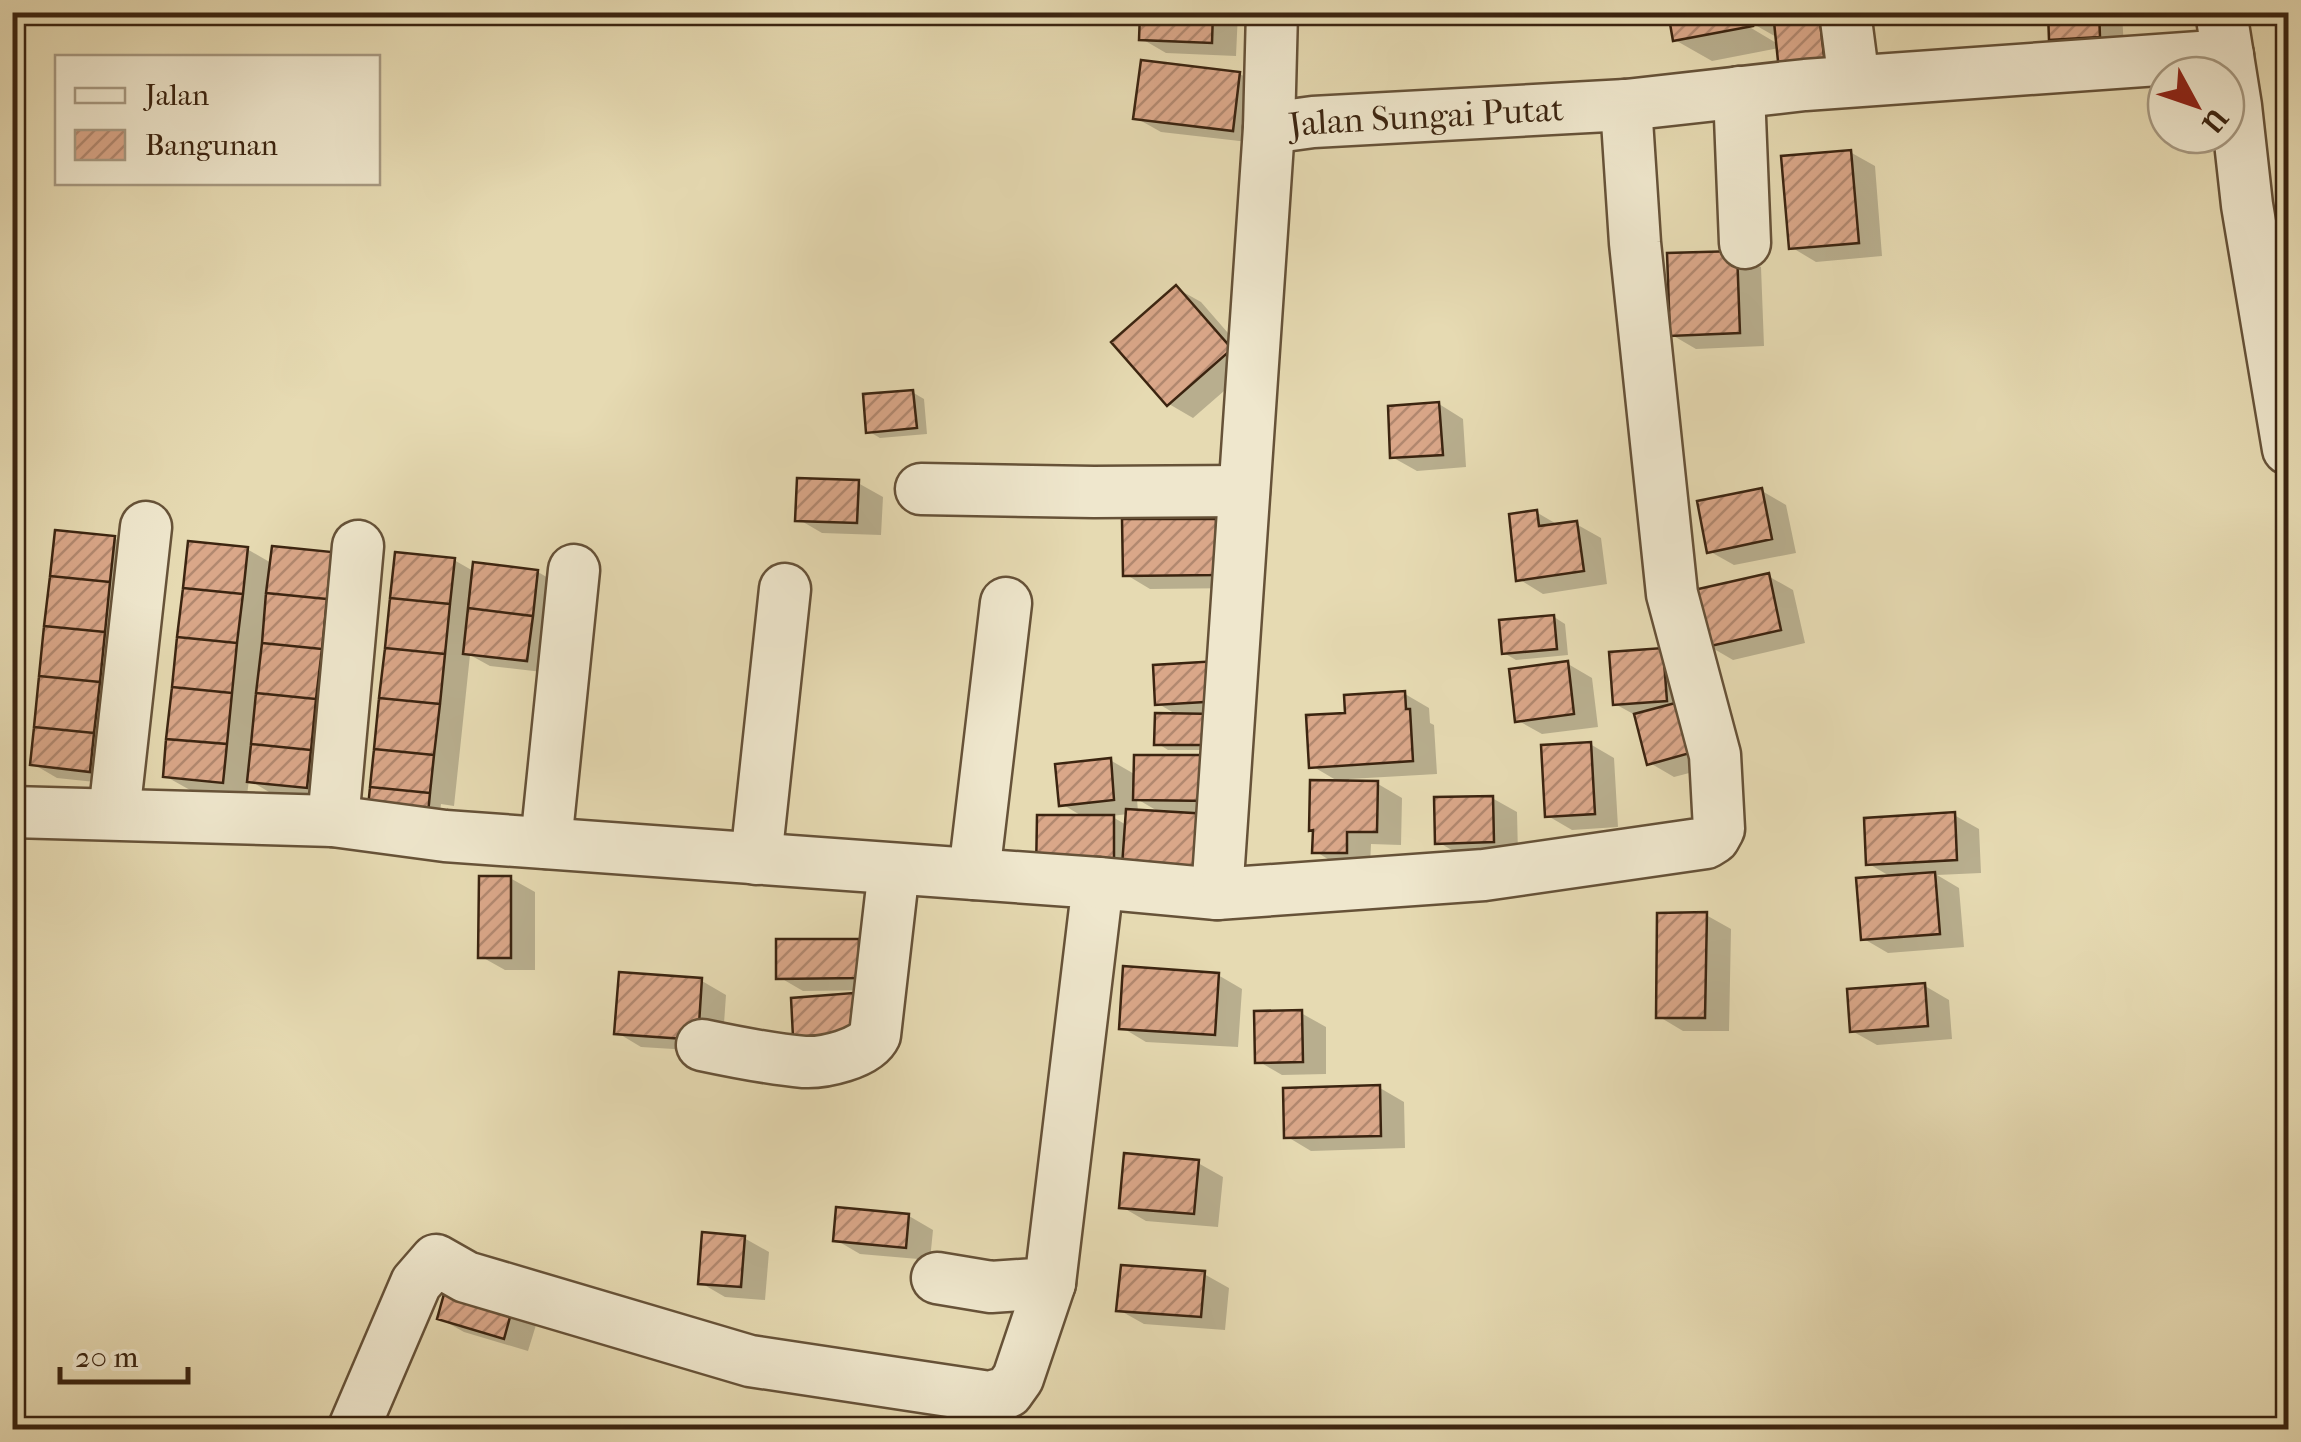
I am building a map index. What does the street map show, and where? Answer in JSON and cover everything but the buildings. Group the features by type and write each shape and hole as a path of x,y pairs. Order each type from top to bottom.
{"street":[{"path":"1269,128 1272,12"},
{"path":"1844,12 1854,82"},
{"path":"2225,34 2268,202 2288,448"},
{"name":"Jalan Sungai Putat","path":"1217,894 1269,128 1313,122 1626,105 1854,82 2225,34"},
{"path":"1739,92 1745,243"},
{"path":"12,812 333,821 446,836 1217,894 1484,875 1706,843 1719,829 1715,755 1672,594 1635,243 1626,105"},
{"path":"921,489 1244,491"},
{"path":"114,814 146,526"},
{"path":"333,821 358,546"},
{"path":"546,843 574,570"},
{"path":"756,858 786,589"},
{"path":"974,874 1006,604"},
{"path":"702,1045 808,1062 867,1046 875,1035 894,869"},
{"path":"353,1430 416,1283 436,1260 466,1277 750,1361 989,1396 1008,1392 1018,1378 1050,1283 1098,883"},
{"path":"937,1278 990,1288 1050,1283"}]}
